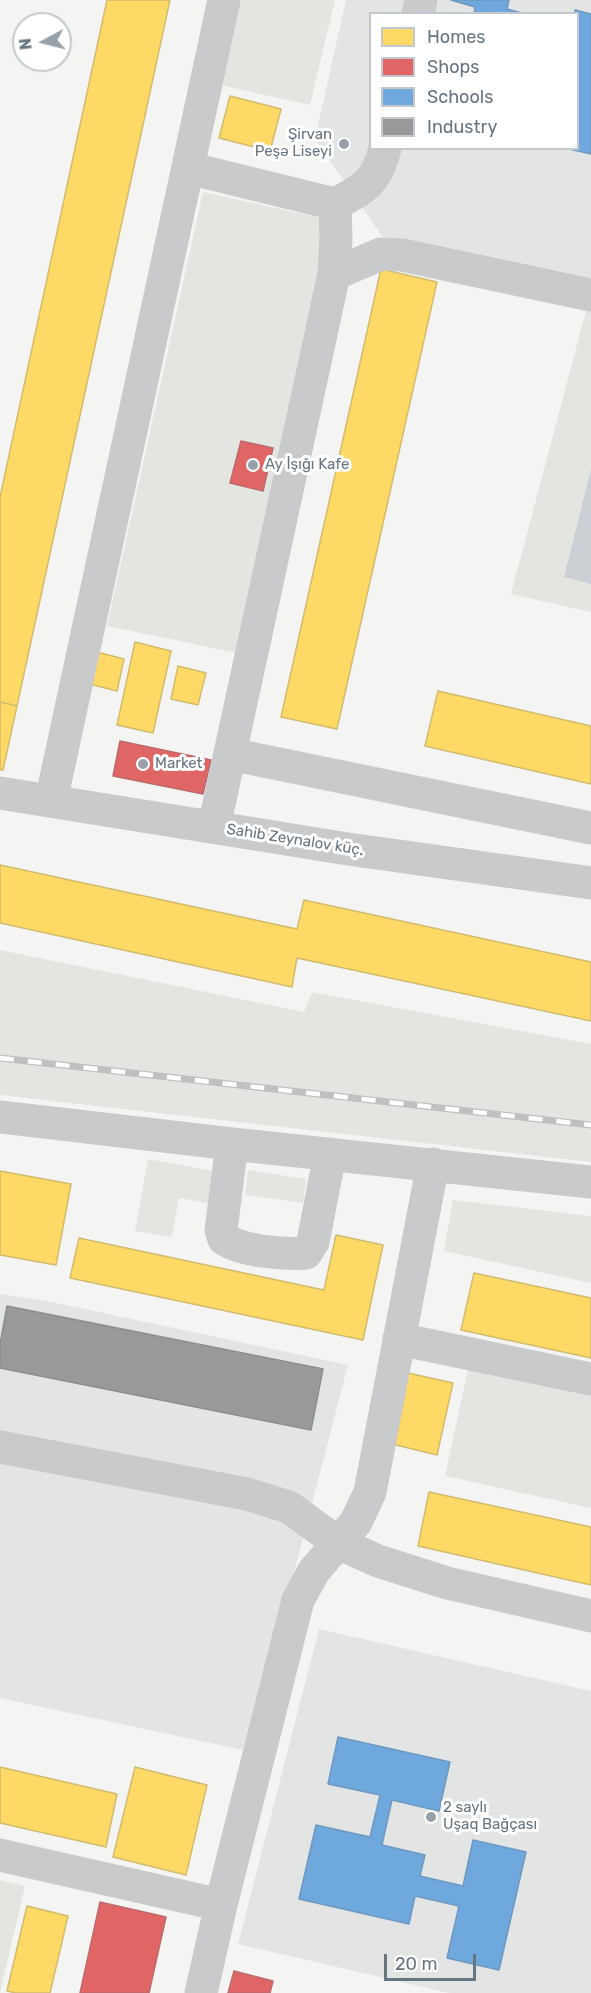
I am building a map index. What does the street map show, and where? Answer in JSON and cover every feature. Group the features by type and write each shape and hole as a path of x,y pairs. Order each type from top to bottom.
{"street":[{"path":"51,801 224,0"},
{"path":"188,168 335,204 353,195 372,181 381,164 384,150"},
{"path":"214,827 334,274 335,204"},
{"path":"334,274 381,254 402,255 591,295"},
{"path":"230,754 591,828"},
{"name":"Sahib Zeynalov küç.","path":"0,793 348,849 591,883"},
{"path":"0,1117 591,1182"},
{"path":"232,1144 221,1230 224,1239 234,1246 293,1254 306,1252 313,1242 330,1154"},
{"path":"201,1993 298,1600 314,1571 356,1522 370,1491 433,1164"},
{"path":"399,1339 591,1379"},
{"path":"0,1447 247,1494 290,1507 338,1543 378,1561 447,1583 591,1616"},
{"path":"0,1855 221,1905"}],"shaded area":[{"path":"238,0 335,0 310,105 220,85"},
{"name":"Şirvan Peşə Liseyi","path":"346,0 591,0 591,284 384,239 315,139"},
{"path":"203,192 322,218 323,255 237,653 107,626"},
{"path":"587,307 591,308 591,612 511,594"},
{"path":"591,469 591,584 564,577"},
{"path":"0,950 304,1012 312,992 591,1044 591,1162 0,1095"},
{"path":"148,1159 214,1171 208,1203 179,1198 172,1237 135,1231"},
{"path":"248,1170 306,1179 303,1203 245,1195"},
{"path":"453,1200 591,1216 591,1283 444,1251"},
{"path":"0,1294 52,1302 348,1365 296,1565 243,1750 0,1698"},
{"path":"468,1369 591,1395 591,1508 445,1476"},
{"name":"2 saylı Uşaq Bağçası","path":"319,1629 591,1691 591,1993 449,1993 238,1944"},
{"path":"0,1880 25,1886 0,1993"}],"building: Homes":[{"path":"107,0 170,0 17,706 0,702 0,497"},
{"path":"230,96 281,109 270,151 219,138"},
{"path":"381,269 437,282 337,729 281,717"},
{"path":"135,642 171,651 153,733 117,725"},
{"path":"97,652 124,659 117,691 89,684"},
{"path":"178,666 206,673 198,705 171,699"},
{"path":"438,691 591,726 591,784 425,746"},
{"path":"0,702 17,706 3,770 0,770"},
{"path":"0,865 297,929 304,900 591,962 591,1021 297,958 292,987 0,923"},
{"path":"0,1171 71,1184 56,1265 0,1255"},
{"path":"336,1235 383,1245 363,1340 70,1278 79,1238 324,1290"},
{"path":"474,1273 591,1298 591,1358 461,1330"},
{"path":"408,1373 453,1383 437,1455 392,1444"},
{"path":"429,1492 591,1527 591,1585 418,1546"},
{"path":"0,1767 117,1794 106,1847 0,1823"},
{"path":"135,1767 207,1785 186,1875 113,1857"},
{"path":"27,1906 68,1916 50,1993 7,1991"}],"building: Shops":[{"path":"241,441 273,448 263,491 230,483"},
{"path":"120,741 211,760 203,794 113,776"},
{"path":"100,1902 166,1917 149,1993 80,1993"},
{"path":"234,1971 273,1981 270,1993 228,1993"}],"building: Schools":[{"path":"451,0 509,0 507,9 518,12 474,12 475,7"},
{"path":"575,10 591,14 591,154 574,150 579,150 579,12"},
{"path":"338,1737 450,1762 439,1811 392,1800 382,1845 425,1855 420,1876 463,1886 473,1840 526,1852 499,1970 447,1958 459,1906 415,1896 409,1924 299,1899 316,1825 370,1837 380,1795 328,1784"}],"building: Industry":[{"path":"7,1306 323,1369 311,1430 0,1368 0,1344"}],"railway":[{"path":"0,1058 591,1125"}],"place":[{"name":"Şirvan Peşə Liseyi","path":"344,144"},
{"name":"Ay İşığı Kafe","path":"253,465"},
{"name":"Market","path":"143,764"},
{"name":"2 saylı Uşaq Bağçası","path":"431,1817"}]}
